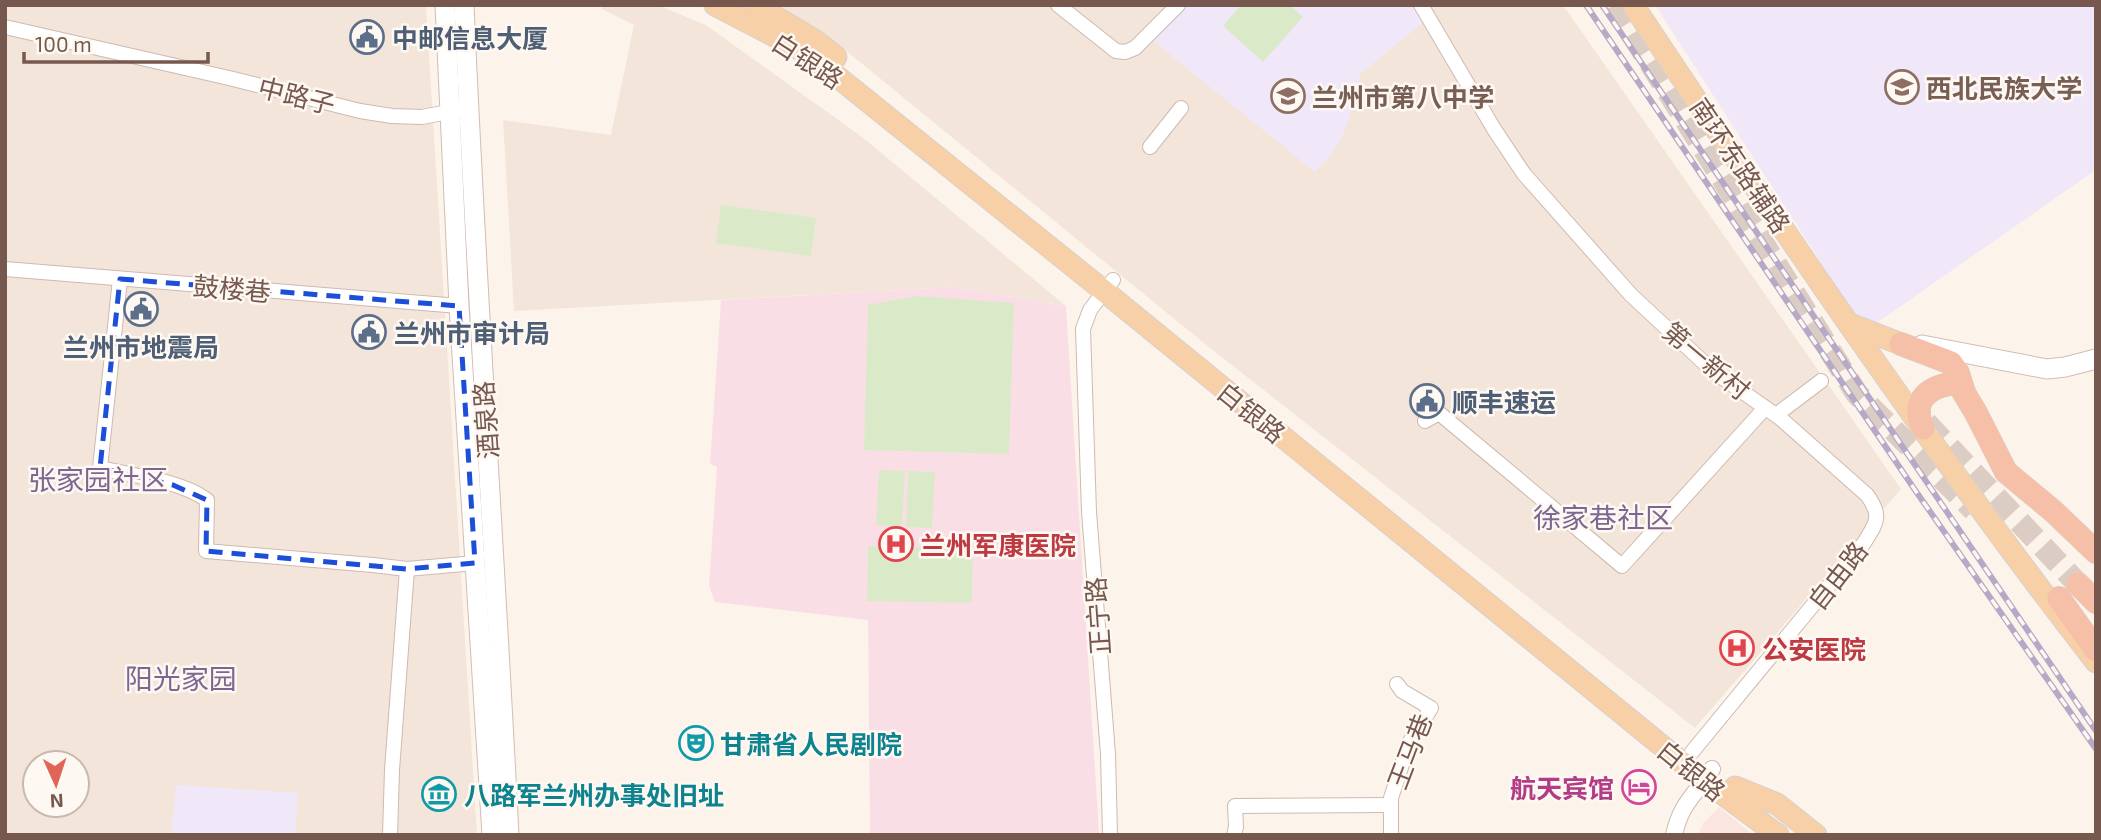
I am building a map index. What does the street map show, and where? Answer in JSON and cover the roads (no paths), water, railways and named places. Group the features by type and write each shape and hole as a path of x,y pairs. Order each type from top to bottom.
{"highway":[{"path":"1901,344 1951,363 1958,373 1964,392"},
{"path":"1923,428 1917,416 1919,405 1929,392 1938,386 1958,383 2006,472 2096,552"},
{"path":"2078,584 2096,602"},
{"path":"2059,598 2096,650"}],"main road":[{"name":"酒泉路","path":"445,5 459,110 509,835"},
{"name":"酒泉路","path":"464,5 459,110 459,306 492,835"},
{"name":"白银路","path":"715,5 808,54 1108,286 1692,752 1709,775"},
{"name":"白银路","path":"756,5 816,41 1108,286 1776,831"},
{"name":"南环东路辅路","path":"1633,5 1931,442 2018,562 2096,662"},
{"path":"1850,324 1901,344 1926,345 2047,369 2096,359"},
{"path":"1731,793 1777,804 1816,835"}],"street":[{"path":"1058,5 1115,51 1125,52 1135,48 1178,5"},
{"name":"第一新村","path":"1421,5 1494,129 1524,174 1631,295 1713,371 1770,411 1622,566 1439,413 1425,421"},
{"name":"中路子","path":"5,27 360,111 422,117 459,110"},
{"path":"1150,147 1181,108"},
{"name":"鼓楼巷","path":"5,269 459,306"},
{"path":"120,279 100,468 197,492 207,500 206,551 407,569 475,563"},
{"name":"正宁路","path":"1108,286 1090,310 1083,328 1089,512 1108,754 1110,835"},
{"path":"1770,411 1821,381"},
{"name":"自由路","path":"1692,752 1864,543 1876,523 1874,505 1867,495 1770,411"},
{"path":"390,835 407,569"},
{"name":"王马巷","path":"1391,835 1391,798 1409,743 1431,708 1402,691 1397,684"},
{"path":"1674,835 1676,823 1688,799 1709,775"},
{"path":"1234,835 1235,806 1391,805"}],"tunnel":[{"path":"1614,5 1857,394 1974,510"},
{"path":"1926,423 2078,584"}],"railway":[{"path":"1586,5 1915,490 2096,749"},
{"path":"1602,5 2096,731"}],"place":[{"name":"中邮信息大厦","path":"367,37"},
{"name":"西北民族大学","path":"1902,87"},
{"name":"兰州市第八中学","path":"1288,96"},
{"name":"兰州市地震局","path":"141,309"},
{"name":"兰州市审计局","path":"369,332"},
{"name":"顺丰速运","path":"1427,401"},
{"name":"兰州军康医院","path":"896,544"},
{"name":"公安医院","path":"1737,648"},
{"name":"甘肃省人民剧院","path":"696,743"},
{"name":"航天宾馆","path":"1639,787"},
{"name":"八路军兰州办事处旧址","path":"439,794"}],"district":[{"name":"张家园社区","path":"98,479"},
{"name":"徐家巷社区","path":"1603,517"},
{"name":"阳光家园","path":"181,678"}]}
